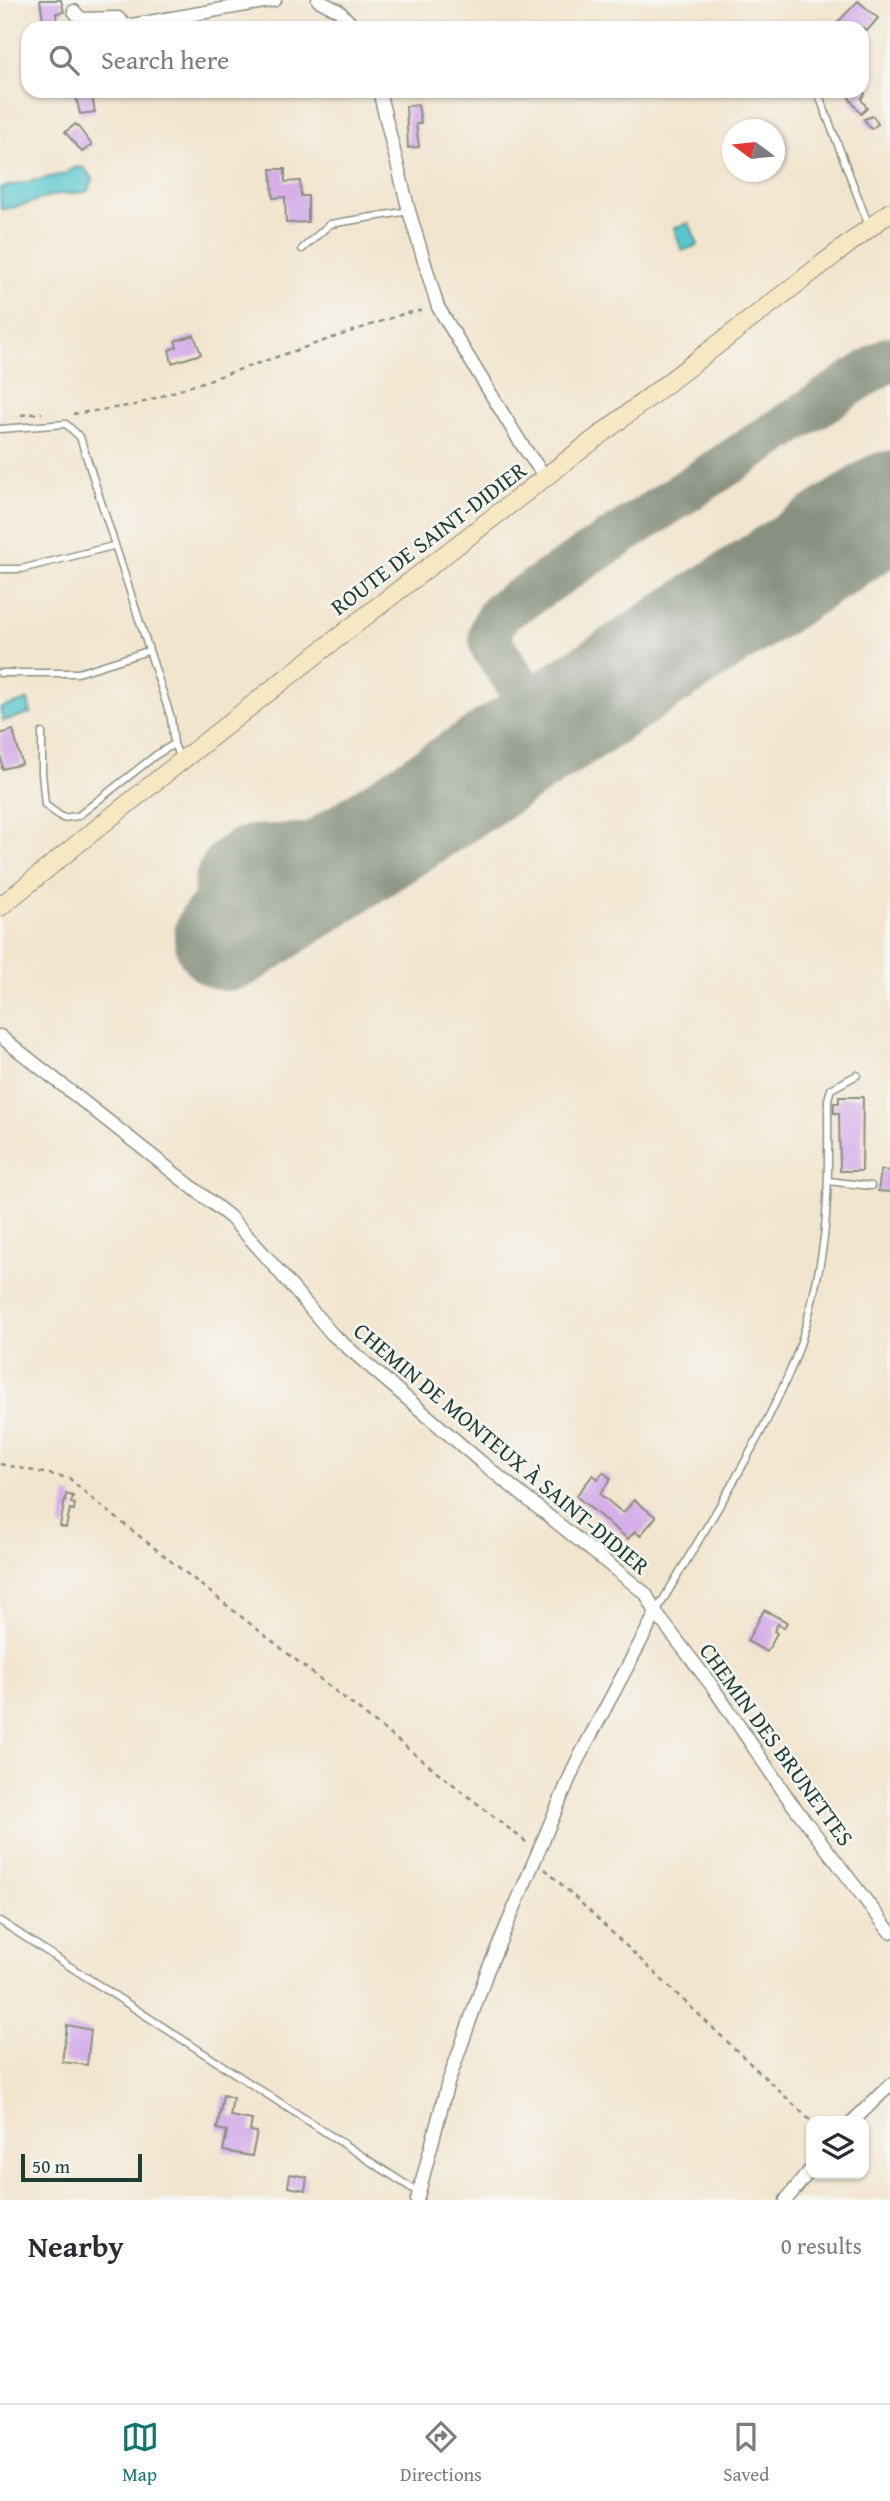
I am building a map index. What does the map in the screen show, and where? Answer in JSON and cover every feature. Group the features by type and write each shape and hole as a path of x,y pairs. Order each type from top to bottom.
{"main road":[{"name":"ROUTE DE SAINT-DIDIER","path":"2,902 177,753 546,478 890,212"}],"street":[{"path":"155,21 275,0"},
{"path":"318,0 339,11 348,21"},
{"path":"74,11 81,19 118,18 121,21"},
{"path":"381,98 409,211 438,307 522,445 546,478"},
{"name":"CHEMIN DE MONTEUX À SAINT-DIDIER","path":"0,1037 230,1217 332,1334 481,1462 646,1594 656,1613"},
{"path":"418,2197 452,2074 487,1972 576,1763 656,1613"},
{"name":"CHEMIN DES BRUNETTES","path":"656,1613 712,1686 790,1801 890,1932"},
{"path":"858,2116 890,2085"},
{"path":"786,2200 806,2175"}],"lane":[{"path":"820,98 869,228"},
{"path":"302,248 330,224 409,211"},
{"path":"0,429 66,424 80,437 171,718 177,753 156,755 78,816 63,818 45,805 42,733"},
{"path":"0,569 21,569 113,545"},
{"path":"0,673 78,673 148,651"},
{"path":"656,1613 740,1469 791,1370 820,1266 828,1181 828,1099 831,1089 857,1075"},
{"path":"828,1181 871,1185"},
{"path":"0,1921 418,2197"}],"path":[{"path":"69,414 80,415 135,405 403,314 438,307"},
{"path":"11,416 46,413"},
{"path":"0,1464 69,1478 104,1509 537,1851 543,1868 806,2116"}],"water":[{"path":"76,167 84,168 93,179 88,191 60,194 1,209 0,188 64,174"},
{"path":"689,223 698,245 682,251 674,228"},
{"path":"28,700 31,713 3,721 0,708"}],"building":[{"path":"40,0 61,0 64,12 56,13 57,21 43,21"},
{"path":"858,1 878,18 869,29 869,21 839,21"},
{"path":"76,98 92,98 95,112 80,114"},
{"path":"849,98 862,98 867,108 861,114"},
{"path":"418,105 421,123 416,124 419,147 408,148 406,106"},
{"path":"873,116 878,124 871,129 864,119"},
{"path":"76,124 92,145 82,152 65,132"},
{"path":"271,169 285,169 285,182 300,181 301,196 308,196 308,222 286,223 285,197 273,198"},
{"path":"194,335 201,354 172,363 169,350 177,347 175,341"},
{"path":"13,730 22,764 2,769 0,734"},
{"path":"839,1097 863,1097 862,1171 840,1171 839,1113 834,1113 834,1103 839,1103"},
{"path":"881,1170 890,1171 890,1192 878,1191"},
{"path":"603,1472 611,1479 600,1494 623,1513 634,1500 656,1517 640,1536 635,1531 628,1539 576,1496 593,1475 598,1479"},
{"path":"66,1494 73,1496 71,1503 75,1504 74,1510 70,1509 66,1528 60,1526"},
{"path":"764,1610 787,1622 784,1628 778,1624 774,1631 777,1633 767,1652 747,1641"},
{"path":"67,2025 91,2030 87,2065 62,2062"},
{"path":"223,2095 233,2098 230,2116 252,2120 250,2131 257,2132 252,2156 223,2151 227,2131 217,2129"},
{"path":"290,2174 307,2177 305,2190 288,2187"}],"taxiway":[{"path":"547,728 492,646 492,628 501,612 890,358"},
{"path":"241,928 220,909 216,896 220,872 238,852 252,847 375,842"}],"runway":[{"path":"228,937 890,505"}]}
